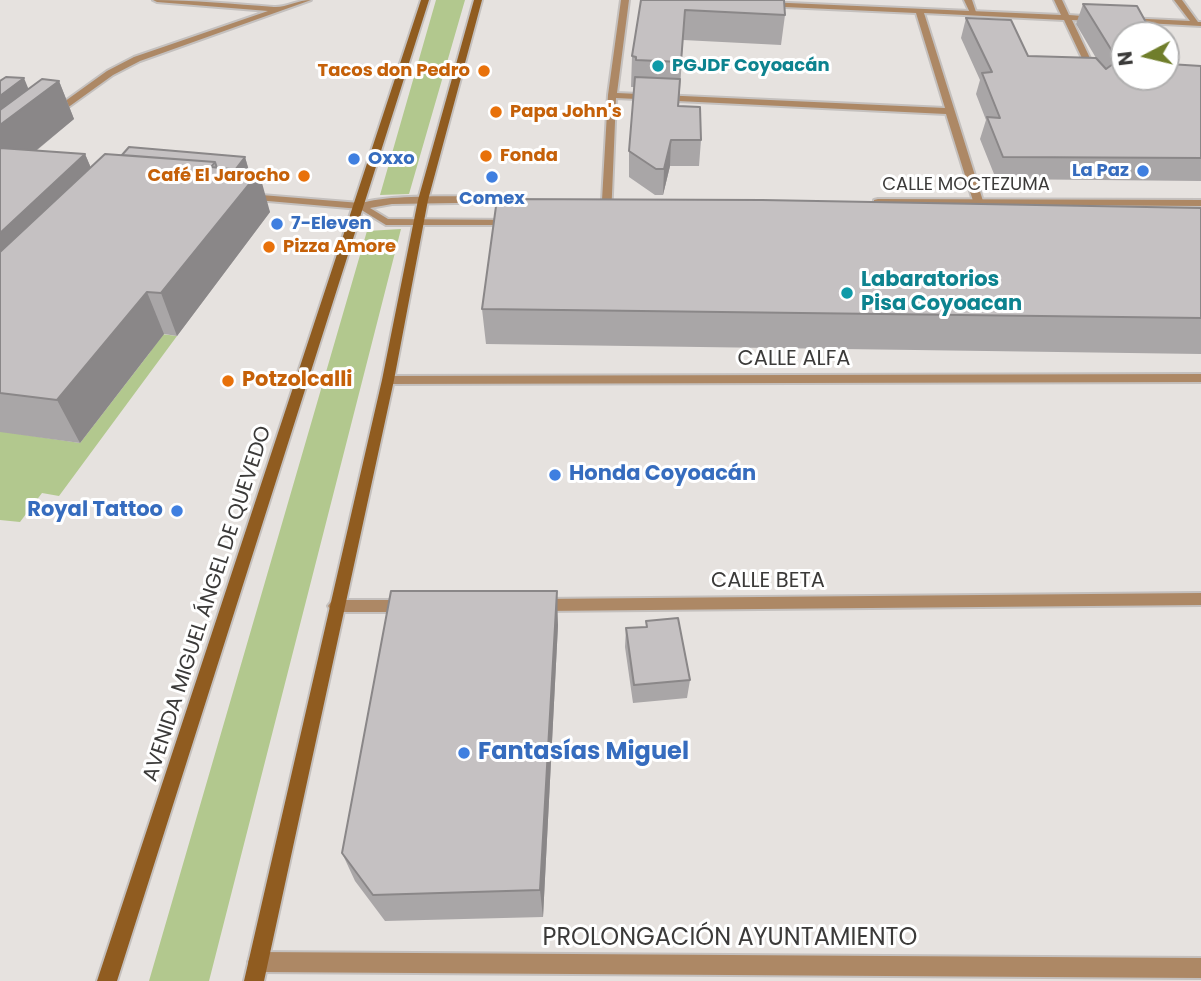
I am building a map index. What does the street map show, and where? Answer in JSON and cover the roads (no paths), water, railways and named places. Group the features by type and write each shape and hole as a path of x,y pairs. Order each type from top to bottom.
{"main road":[{"name":"AVENIDA MIGUEL ÁNGEL DE QUEVEDO","path":"107,981 425,0"},
{"path":"256,972 388,380 424,200 478,0"}],"street":[{"path":"159,0 280,10"},
{"path":"44,116 55,112 130,62 307,0"},
{"path":"606,222 612,95 625,0"},
{"path":"968,0 974,13"},
{"path":"1059,0 1098,84"},
{"path":"1178,0 1199,24"},
{"path":"758,4 1107,19"},
{"path":"919,11 985,225"},
{"path":"1119,20 1199,24"},
{"path":"612,95 949,111"},
{"path":"239,197 360,206 424,200 528,201"},
{"path":"594,201 621,201"},
{"name":"CALLE MOCTEZUMA","path":"869,202 1201,203"},
{"path":"360,206 386,222 526,222"},
{"path":"593,222 620,222"},
{"name":"CALLE MOCTEZUMA","path":"972,225 999,225"},
{"name":"CALLE ALFA","path":"388,380 1201,378"},
{"name":"CALLE BETA","path":"517,605 1201,599"},
{"path":"336,606 419,606"},
{"name":"PROLONGACIÓN AYUNTAMIENTO","path":"256,972 1201,968"}],"place":[{"name":"PGJDF Coyoacán","path":"658,66"},
{"name":"Tacos don Pedro","path":"484,71"},
{"name":"Papa John's","path":"496,112"},
{"name":"Fonda","path":"486,156"},
{"name":"Oxxo","path":"354,159"},
{"name":"La Paz","path":"1143,171"},
{"name":"Café El Jarocho","path":"304,176"},
{"name":"Comex","path":"492,177"},
{"name":"7-Eleven","path":"277,224"},
{"name":"Pizza Amore","path":"269,247"},
{"name":"Labaratorios Pisa Coyoacan","path":"847,293"},
{"name":"Potzolcalli","path":"228,381"},
{"name":"Honda Coyoacán","path":"555,475"},
{"name":"Royal Tattoo","path":"177,511"},
{"name":"Fantasías Miguel","path":"464,753"}]}
